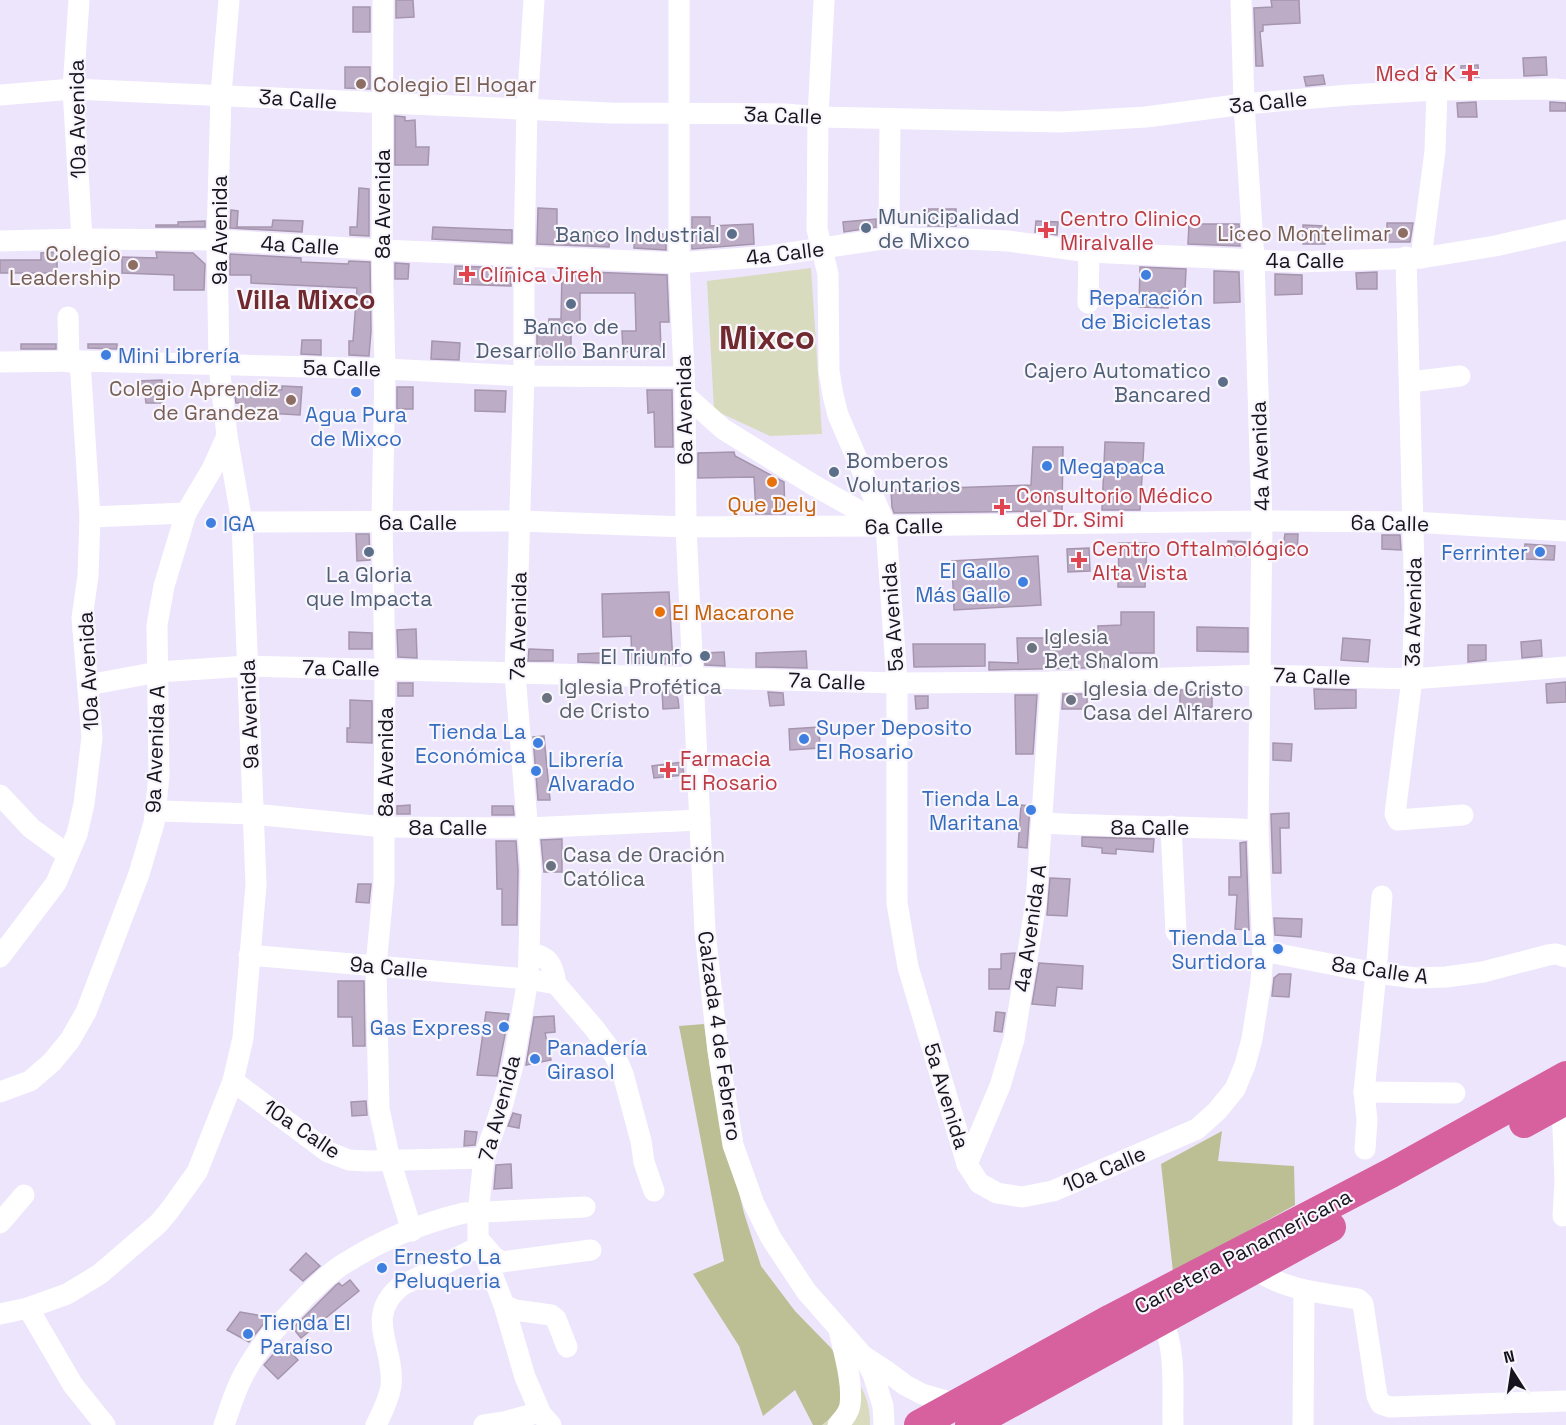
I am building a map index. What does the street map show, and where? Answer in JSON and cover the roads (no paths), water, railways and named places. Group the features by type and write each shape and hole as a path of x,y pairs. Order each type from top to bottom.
{"highway":[{"name":"Carretera Panamericana","path":"919,1425 963,1414 1162,1320 1565,1092"},
{"name":"Carretera Panamericana","path":"963,1414 1111,1320 1391,1173 1565,1092"}],"street":[{"name":"10a Avenida","path":"79,0 73,89 82,239"},
{"name":"9a Avenida","path":"0,1314 27,1308 67,1294 100,1274 158,1224 197,1172 233,1081 243,1038 256,885 242,522 227,436 219,365 217,240 221,94 229,0"},
{"name":"8a Avenida","path":"383,0 384,882 375,966 379,1109 390,1160 412,1231"},
{"name":"7a Avenida","path":"534,0 527,108 524,376 516,674 531,886 528,979 513,1065 484,1158 478,1213 479,1242 504,1305 525,1377 541,1419"},
{"name":"6a Avenida","path":"679,0 679,263 685,386 686,527 700,820"},
{"name":"5a Avenida","path":"824,0 818,117 817,229 828,274 830,371 838,415 886,526 897,683 897,903 908,967 967,1164"},
{"name":"4a Avenida","path":"1235,1089 1252,1039 1261,982 1263,951 1258,830 1262,521 1254,260 1240,0"},
{"name":"3a Calle","path":"0,95 73,89 221,94 383,104 678,114 786,114 818,117 1060,122 1146,117 1244,104 1349,95 1437,90 1566,90"},
{"name":"3a Avenida","path":"1437,90 1435,151 1413,258 1410,382 1416,606 1412,679 1395,808 1398,820 1463,815"},
{"path":"889,238 890,118"},
{"name":"4a Calle","path":"0,241 217,240 679,263 770,256 889,238 1008,241 1089,252 1298,262 1413,258 1495,246 1566,230"},
{"path":"1088,303 1089,252"},
{"name":"10a Avenida","path":"0,957 56,883 77,834 86,793 92,737 82,618 88,576 90,517 75,362 68,317"},
{"name":"5a Calle","path":"0,362 385,369 685,386"},
{"path":"1410,382 1460,376"},
{"path":"685,386 723,429 815,486 886,526"},
{"path":"684,435 723,429"},
{"name":"9a Avenida A","path":"0,1092 30,1081 52,1062 70,1040 86,1012 139,874 153,823 158,786 157,624 164,586 186,513 212,469 227,436"},
{"path":"90,517 186,513"},
{"name":"6a Calle","path":"242,522 519,521 686,527 1262,521 1413,522 1566,531"},
{"name":"7a Calle","path":"88,685 158,672 247,666 897,683 1051,682 1261,675 1412,679 1566,667"},
{"name":"4a Avenida A","path":"967,1164 1000,1086 1014,1039 1036,902 1051,682"},
{"path":"0,795 32,828 68,855"},
{"name":"8a Calle","path":"161,811 253,814 384,827 527,828 700,820"},
{"name":"Calzada 4 de Febrero","path":"700,820 705,930 718,1051 733,1145 754,1204 771,1238 806,1291 864,1357 913,1390 963,1414"},
{"name":"8a Calle","path":"1042,823 1258,830"},
{"path":"1172,826 1176,932"},
{"path":"1365,1149 1367,1120 1364,1092 1382,896"},
{"name":"8a Calle A","path":"1263,951 1376,973 1415,978 1483,972 1548,955 1556,954 1566,957"},
{"path":"529,952 546,958 554,970 556,984 615,1056 623,1074 641,1141 644,1162 654,1191"},
{"name":"9a Calle","path":"249,955 528,979 556,984"},
{"name":"10a Calle","path":"233,1081 328,1152 349,1160 484,1158"},
{"name":"10a Calle","path":"967,1164 979,1183 997,1193 1022,1197 1053,1191 1197,1129 1217,1111 1235,1089"},
{"path":"1364,1092 1455,1093"},
{"path":"1563,1216 1565,1092"},
{"path":"0,1223 24,1195"},
{"path":"224,1425 244,1374 279,1324 323,1280 363,1252 439,1220 464,1214 585,1207"},
{"path":"376,1425 391,1388 391,1369 382,1328 382,1313 385,1302 392,1293 479,1242 502,1262 591,1250"},
{"path":"1255,1269 1267,1278 1304,1291 1358,1299 1363,1304 1377,1396 1381,1404 1390,1407 1566,1401"},
{"path":"1303,1425 1304,1291"},
{"path":"504,1305 515,1310 551,1316 556,1319 567,1347"},
{"path":"27,1308 73,1385 105,1425"},
{"path":"1162,1320 1167,1330 1172,1358 1173,1425"},
{"path":"838,1425 846,1416 850,1406 848,1370 839,1330"},
{"name":"Calzada 4 de Febrero","path":"864,1357 873,1374 883,1406 884,1425"},
{"path":"484,1425 541,1419"}],"place":[{"name":"Med & K","path":"1470,73"},
{"name":"Colegio El Hogar","path":"361,84"},
{"name":"Municipalidad de Mixco","path":"866,228"},
{"name":"Centro Clinico Miralvalle","path":"1046,230"},
{"name":"Liceo Montelimar","path":"1403,233"},
{"name":"Banco Industrial","path":"732,234"},
{"name":"Colegio Leadership","path":"133,265"},
{"name":"Clínica Jireh","path":"467,274"},
{"name":"Reparación de Bicicletas","path":"1146,275"},
{"name":"Banco de Desarrollo Banrural","path":"571,304"},
{"name":"Mini Librería","path":"106,355"},
{"name":"Cajero Automatico Bancared","path":"1223,382"},
{"name":"Agua Pura de Mixco","path":"356,392"},
{"name":"Colegio Aprendiz de Grandeza","path":"291,400"},
{"name":"Megapaca","path":"1047,466"},
{"name":"Bomberos Voluntarios","path":"834,472"},
{"name":"Que Dely","path":"772,482"},
{"name":"Consultorio Médico del Dr. Simi","path":"1002,507"},
{"name":"IGA","path":"211,523"},
{"name":"La Gloria que Impacta","path":"369,552"},
{"name":"Ferrinter","path":"1540,552"},
{"name":"Centro Oftalmológico Alta Vista","path":"1079,560"},
{"name":"El Gallo Más Gallo","path":"1023,582"},
{"name":"El Macarone","path":"660,612"},
{"name":"Iglesia Bet Shalom","path":"1032,648"},
{"name":"El Triunfo","path":"705,656"},
{"name":"Iglesia Profética de Cristo","path":"547,698"},
{"name":"Iglesia de Cristo Casa del Alfarero","path":"1071,700"},
{"name":"Super Deposito El Rosario","path":"804,739"},
{"name":"Tienda La Económica","path":"538,743"},
{"name":"Farmacia El Rosario","path":"668,770"},
{"name":"Librería Alvarado","path":"536,771"},
{"name":"Tienda La Maritana","path":"1031,810"},
{"name":"Casa de Oración Católica","path":"551,866"},
{"name":"Tienda La Surtidora","path":"1278,949"},
{"name":"Gas Express","path":"504,1027"},
{"name":"Panadería Girasol","path":"535,1059"},
{"name":"Ernesto La Peluqueria","path":"382,1268"},
{"name":"Tienda El Paraíso","path":"248,1334"}],"district":[{"name":"Villa Mixco","path":"306,299"},
{"name":"Mixco","path":"767,338"}]}
